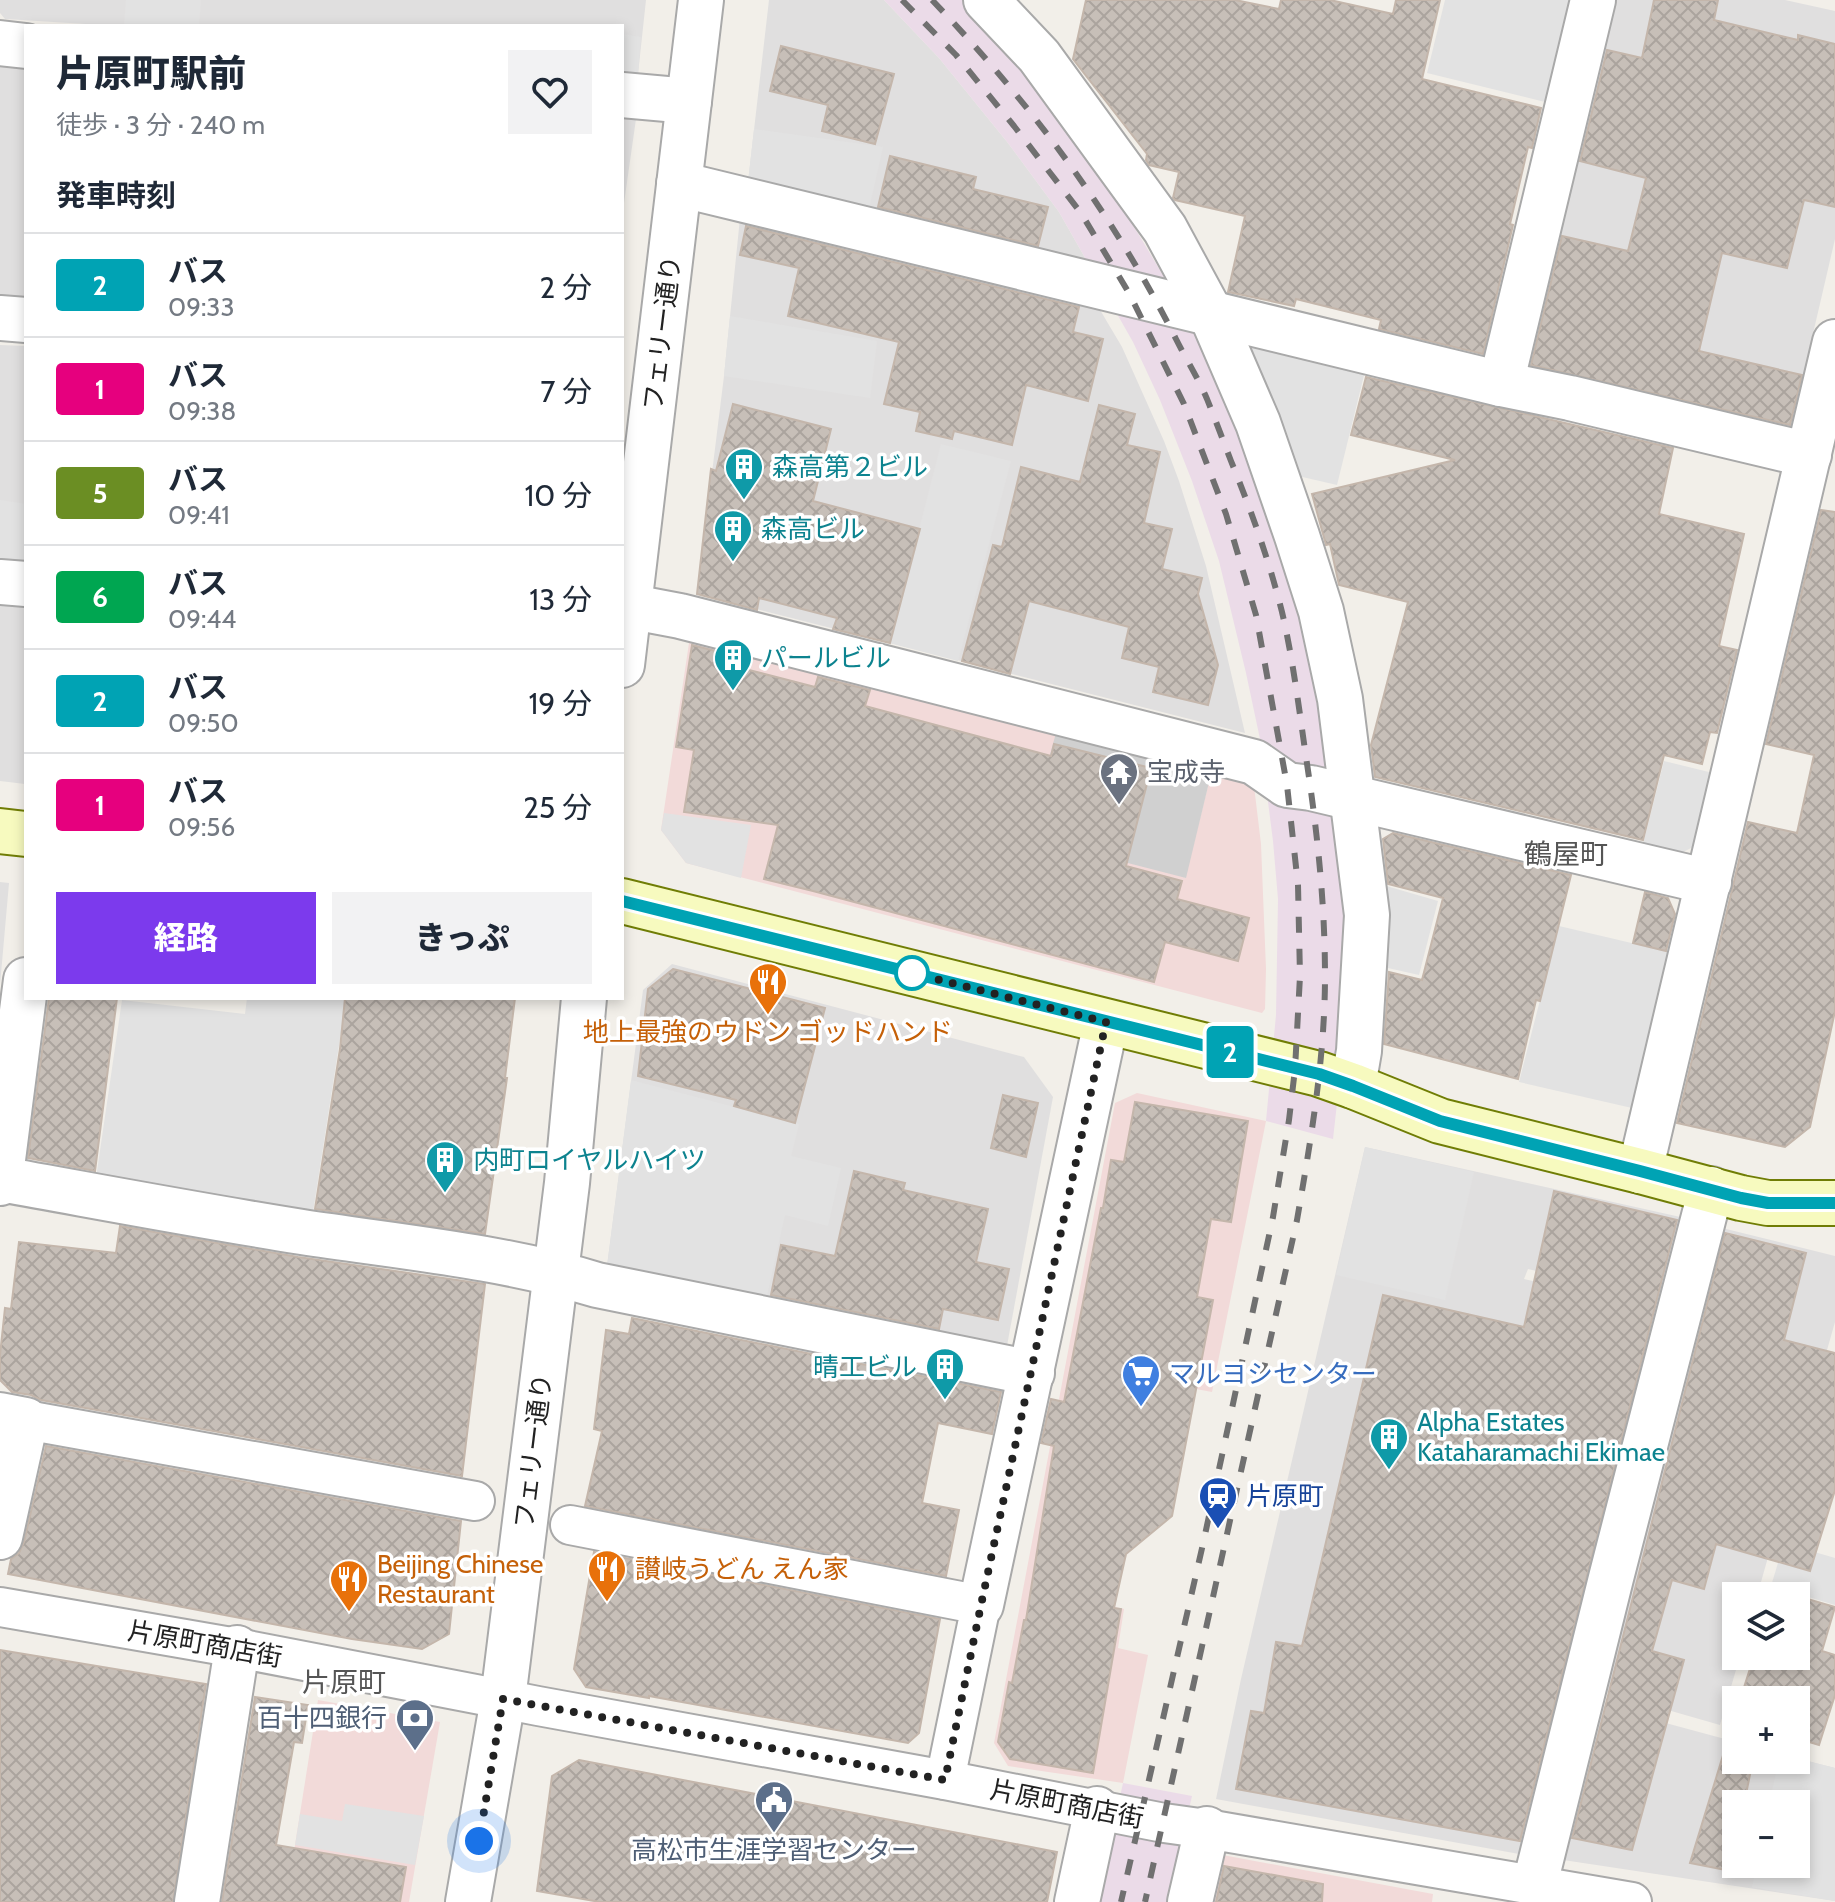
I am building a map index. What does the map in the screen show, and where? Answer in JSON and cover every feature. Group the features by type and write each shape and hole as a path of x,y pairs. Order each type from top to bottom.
{"main road":[{"path":"0,831 24,834"},
{"path":"624,902 1319,1074 1440,1121 1711,1189 1768,1203 1835,1203"}],"street":[{"name":"フェリー通り","path":"624,636 701,0"},
{"path":"986,0 1039,56 1165,229 1211,314 1258,423 1297,536 1321,611 1340,699 1367,915 1359,1051 1353,1086"},
{"path":"1501,384 1593,0"},
{"path":"0,43 24,46"},
{"path":"624,95 689,101"},
{"path":"679,184 1501,384 1809,455"},
{"path":"0,318 24,320"},
{"path":"1640,1171 1835,342"},
{"path":"0,582 24,584"},
{"path":"626,606 680,616 1254,762 1287,785 1311,788 1709,882"},
{"path":"24,989 7,1068 0,1181 499,1261 555,1272 597,1285 1032,1373"},
{"name":"フェリー通り","path":"468,1902 503,1699 567,1183 584,1000"},
{"path":"945,1780 1106,1022"},
{"path":"1535,1884 1711,1189"},
{"path":"0,1537 13,1418 475,1501"},
{"path":"570,1525 981,1605"},
{"name":"片原町商店街","path":"0,1607 237,1648 1164,1823 1632,1902"},
{"path":"197,1902 237,1648"},
{"path":"1077,1902 1097,1809"},
{"path":"1190,1902 1207,1829"}],"shaded area":[{"path":"0,0 646,0 638,74 624,72 624,24 85,24 5,19 0,13"},
{"path":"126,0 201,0 199,24 124,24"},
{"path":"769,0 884,0 939,58 1008,143 1059,212 1092,270 748,182"},
{"path":"884,0 962,0 986,24 1052,106 1111,188 1195,329 1283,537 1318,691 1343,897 1345,972 1342,1059 1333,1139 1266,1121 1276,1015 1278,899 1273,841 1260,739 1246,673 1219,561 1192,481 1133,342 1059,212 939,58"},
{"path":"1445,0 1575,0 1549,103 1427,73"},
{"path":"1611,0 1785,0 1835,11 1835,239 1792,424 1775,435 1538,374 1526,355"},
{"path":"624,34 641,37 638,74 624,72"},
{"path":"24,55 24,298 0,296 0,60"},
{"path":"624,110 637,112 624,203"},
{"path":"754,129 883,147 868,213 748,182"},
{"path":"741,208 1090,293 1122,347 1179,481 1206,566 1245,733 697,594"},
{"path":"730,316 877,341 870,398 724,376"},
{"path":"1261,336 1367,363 1337,485 1298,476 1247,353"},
{"path":"0,345 24,346 24,571 0,569"},
{"path":"941,444 1011,461 958,661 890,643"},
{"path":"0,500 24,504 24,571 0,569"},
{"path":"0,597 24,600 24,784 0,781"},
{"path":"689,643 1056,733 1185,878 1211,774 1254,786 1261,844 1265,1009 1262,1013 686,863 661,830"},
{"name":"宝成寺","path":"1056,733 1211,774 1186,878 1027,837"},
{"path":"1664,761 1713,773 1695,846 1679,854 1643,844"},
{"path":"664,813 751,825 741,878 686,863 661,830"},
{"path":"0,882 9,883 0,985"},
{"path":"1376,883 1438,901 1419,975 1379,966"},
{"path":"1559,926 1670,952 1632,1108 1519,1082"},
{"path":"672,964 1024,1057 1053,1097 1006,1351 607,1266 643,990"},
{"path":"122,1000 245,1014 247,1000 345,1000 313,1212 96,1178"},
{"path":"631,1080 799,1124 791,1156 841,1168 828,1226 785,1215 766,1300 607,1266"},
{"path":"1137,1093 1266,1121 1212,1392 1196,1389 1172,1516 1125,1554 1115,1607 1124,1609 1118,1648 1148,1655 1123,1783 1008,1766 994,1743 1115,1103"},
{"path":"1365,1147 1694,1220 1672,1303 1528,1269 1524,1279 1670,1313 1639,1432 1494,1397 1490,1410 1636,1444 1604,1569 1458,1531 1454,1546 1600,1583 1535,1857 1216,1799"},
{"path":"1365,1147 1474,1172 1445,1300 1336,1275"},
{"path":"1714,1226 1835,1256 1835,1322 1761,1582 1722,1582 1722,1670 1736,1670 1731,1686 1722,1686 1720,1725 1591,1688"},
{"path":"1784,1543 1835,1558 1835,1605 1810,1598 1810,1582 1772,1582"},
{"path":"318,1700 440,1722 409,1902 286,1902"},
{"path":"1588,1702 1722,1738 1722,1774 1810,1774 1810,1762 1835,1768 1835,1901 1550,1858"},
{"path":"1810,1762 1835,1768 1835,1901 1752,1887 1754,1878 1810,1878 1810,1790 1772,1790 1776,1774 1810,1774"},
{"path":"1123,1783 1192,1796 1167,1902 1097,1902"},
{"path":"345,1804 424,1816 415,1865 295,1845 300,1814 342,1821"},
{"path":"1212,1853 1433,1894 1432,1902 1202,1902"}],"building":[{"path":"1086,0 1235,0 1279,9 1281,0 1330,0 1393,14 1396,0 1440,0 1422,79 1541,108 1532,148 1528,147 1483,354 1379,329 1381,320 1296,299 1294,306 1228,292 1245,216 1173,198 1179,172 1149,165 1147,154 1073,59"},
{"path":"1654,0 1718,0 1714,20 1798,40 1798,35 1835,44 1835,207 1804,200 1787,268 1722,253 1699,351 1802,375 1790,425 1531,365 1562,236 1628,251 1646,178 1580,161 1607,50 1642,58"},
{"path":"781,46 894,74 875,144 822,131 828,105 770,91"},
{"path":"890,156 976,177 973,189 1048,207 1038,246 878,207"},
{"path":"746,226 1079,307 1073,332 1103,339 1088,401 1026,385 1012,445 954,431 952,439 916,431 920,412 884,404 899,342 788,316 799,268 740,255"},
{"path":"1366,377 1673,448 1659,514 1744,534 1719,646 1737,650 1717,733 1710,732 1702,764 1664,755 1643,840 1375,777 1371,745 1408,602 1339,585 1330,544 1326,545 1312,494 1455,460 1351,435"},
{"path":"733,404 831,429 813,501 920,529 890,643 833,629 837,618 759,598 757,610 697,594 711,469 716,471"},
{"path":"1099,405 1135,414 1127,445 1160,452 1144,523 1172,529 1162,569 1202,578 1198,594 1218,665 1208,705 1153,692 1159,667 1122,658 1129,627 1029,601 1010,674 962,661 993,545 1002,547 1021,467 1080,482"},
{"path":"1821,510 1835,512 1835,1011 1810,1127 1785,1147 1677,1123 1748,822 1797,833 1814,755 1766,744"},
{"path":"692,645 747,659 745,669 815,687 818,677 870,690 865,706 1051,756 1054,744 1151,768 1126,866 1182,881 1177,899 1249,918 1238,961 1165,942 1154,982 764,879 778,825 684,812 694,750 676,747"},
{"path":"1393,833 1571,875 1540,1001 1536,1000 1518,1079 1384,1044 1389,972 1422,980 1443,898 1388,884 1383,839"},
{"path":"1645,892 1668,898 1675,914 1666,951 1633,943"},
{"path":"673,969 825,1008 795,1123 734,1106 736,1100 638,1076 648,989"},
{"path":"49,1000 117,1000 95,1171 28,1158"},
{"path":"345,1000 515,1000 485,1234 315,1209"},
{"path":"1003,1095 1038,1103 1026,1157 991,1148"},
{"path":"1135,1102 1248,1121 1231,1222 1211,1219 1197,1297 1213,1300 1172,1516 1126,1554 1114,1608 1121,1609 1093,1773 1010,1759 998,1742 1009,1682 1012,1683 1026,1620 1054,1446 1041,1443 1051,1399 1064,1402 1111,1160 1124,1162"},
{"path":"854,1171 905,1183 903,1190 988,1209 976,1262 1009,1269 998,1320 943,1309 939,1329 771,1295 781,1245 835,1256"},
{"path":"1554,1191 1677,1220 1520,1841 1236,1789 1251,1711 1264,1713 1276,1642 1302,1646 1383,1295 1524,1327"},
{"path":"120,1226 298,1257 485,1284 462,1476 41,1400 12,1392 0,1380 0,1355 5,1308 11,1309 19,1242 116,1253"},
{"path":"1725,1233 1806,1253 1784,1340 1835,1353 1835,1490 1810,1571 1716,1544 1704,1589 1672,1580 1652,1651 1684,1660 1632,1850 1572,1838"},
{"path":"632,1318 1001,1392 992,1434 938,1423 922,1503 959,1510 946,1576 585,1506 602,1431 594,1429 606,1330 629,1334"},
{"path":"46,1446 461,1521 449,1634 422,1649 352,1639 8,1574 11,1559 19,1553 24,1542"},
{"path":"594,1552 940,1619 919,1733 908,1743 586,1687 574,1669"},
{"path":"1810,1600 1835,1607 1822,1651 1835,1655 1835,1695 1819,1745 1810,1742 1810,1686 1744,1686 1750,1670 1810,1670"},
{"path":"0,1650 206,1684 173,1902 0,1902"},
{"path":"255,1697 308,1705 302,1743 294,1742 276,1845 406,1867 400,1902 222,1902"},
{"path":"1722,1759 1722,1774 1750,1774 1747,1790 1722,1790 1722,1869 1690,1863"},
{"path":"579,1760 1057,1852 1047,1902 600,1902 537,1891 552,1776"},
{"path":"1224,1866 1323,1884 1322,1902 1216,1902"}],"railway":[{"path":"902,0 956,55 1081,213 1129,293 1184,404 1226,514 1256,615 1287,785 1298,885 1300,976 1289,1120 1273,1217 1203,1544 1121,1902"},
{"path":"932,0 1002,78 1097,203 1151,293 1203,391 1252,517 1282,612 1296,684 1317,838 1325,976 1320,1068 1307,1159 1297,1220 1145,1902"}],"bus line":[{"name":"2","path":"624,901 1319,1074 1440,1121 1741,1198 1768,1203 1835,1203"}],"place":[{"name":"森高第２ビル","path":"744,501"},
{"name":"森高ビル","path":"733,563"},
{"name":"パールビル","path":"733,692"},
{"name":"宝成寺","path":"1119,806"},
{"name":"地上最強のウドン ゴッドハンド","path":"768,1016"},
{"name":"内町ロイヤルハイツ","path":"445,1194"},
{"name":"晴工ビル","path":"945,1401"},
{"name":"マルヨシセンター","path":"1141,1408"},
{"name":"Alpha Estates Kataharamachi Ekimae","path":"1389,1471"},
{"name":"片原町","path":"1218,1530"},
{"name":"讃岐うどん えん家","path":"607,1603"},
{"name":"Beijing Chinese Restaurant","path":"349,1613"},
{"name":"百十四銀行","path":"415,1752"},
{"name":"高松市生涯学習センター","path":"774,1834"}],"district":[{"name":"鶴屋町","path":"1566,854"},
{"name":"片原町","path":"344,1682"}],"route":[{"path":"479,1841 503,1699 945,1780 1106,1022 912,973"}]}
